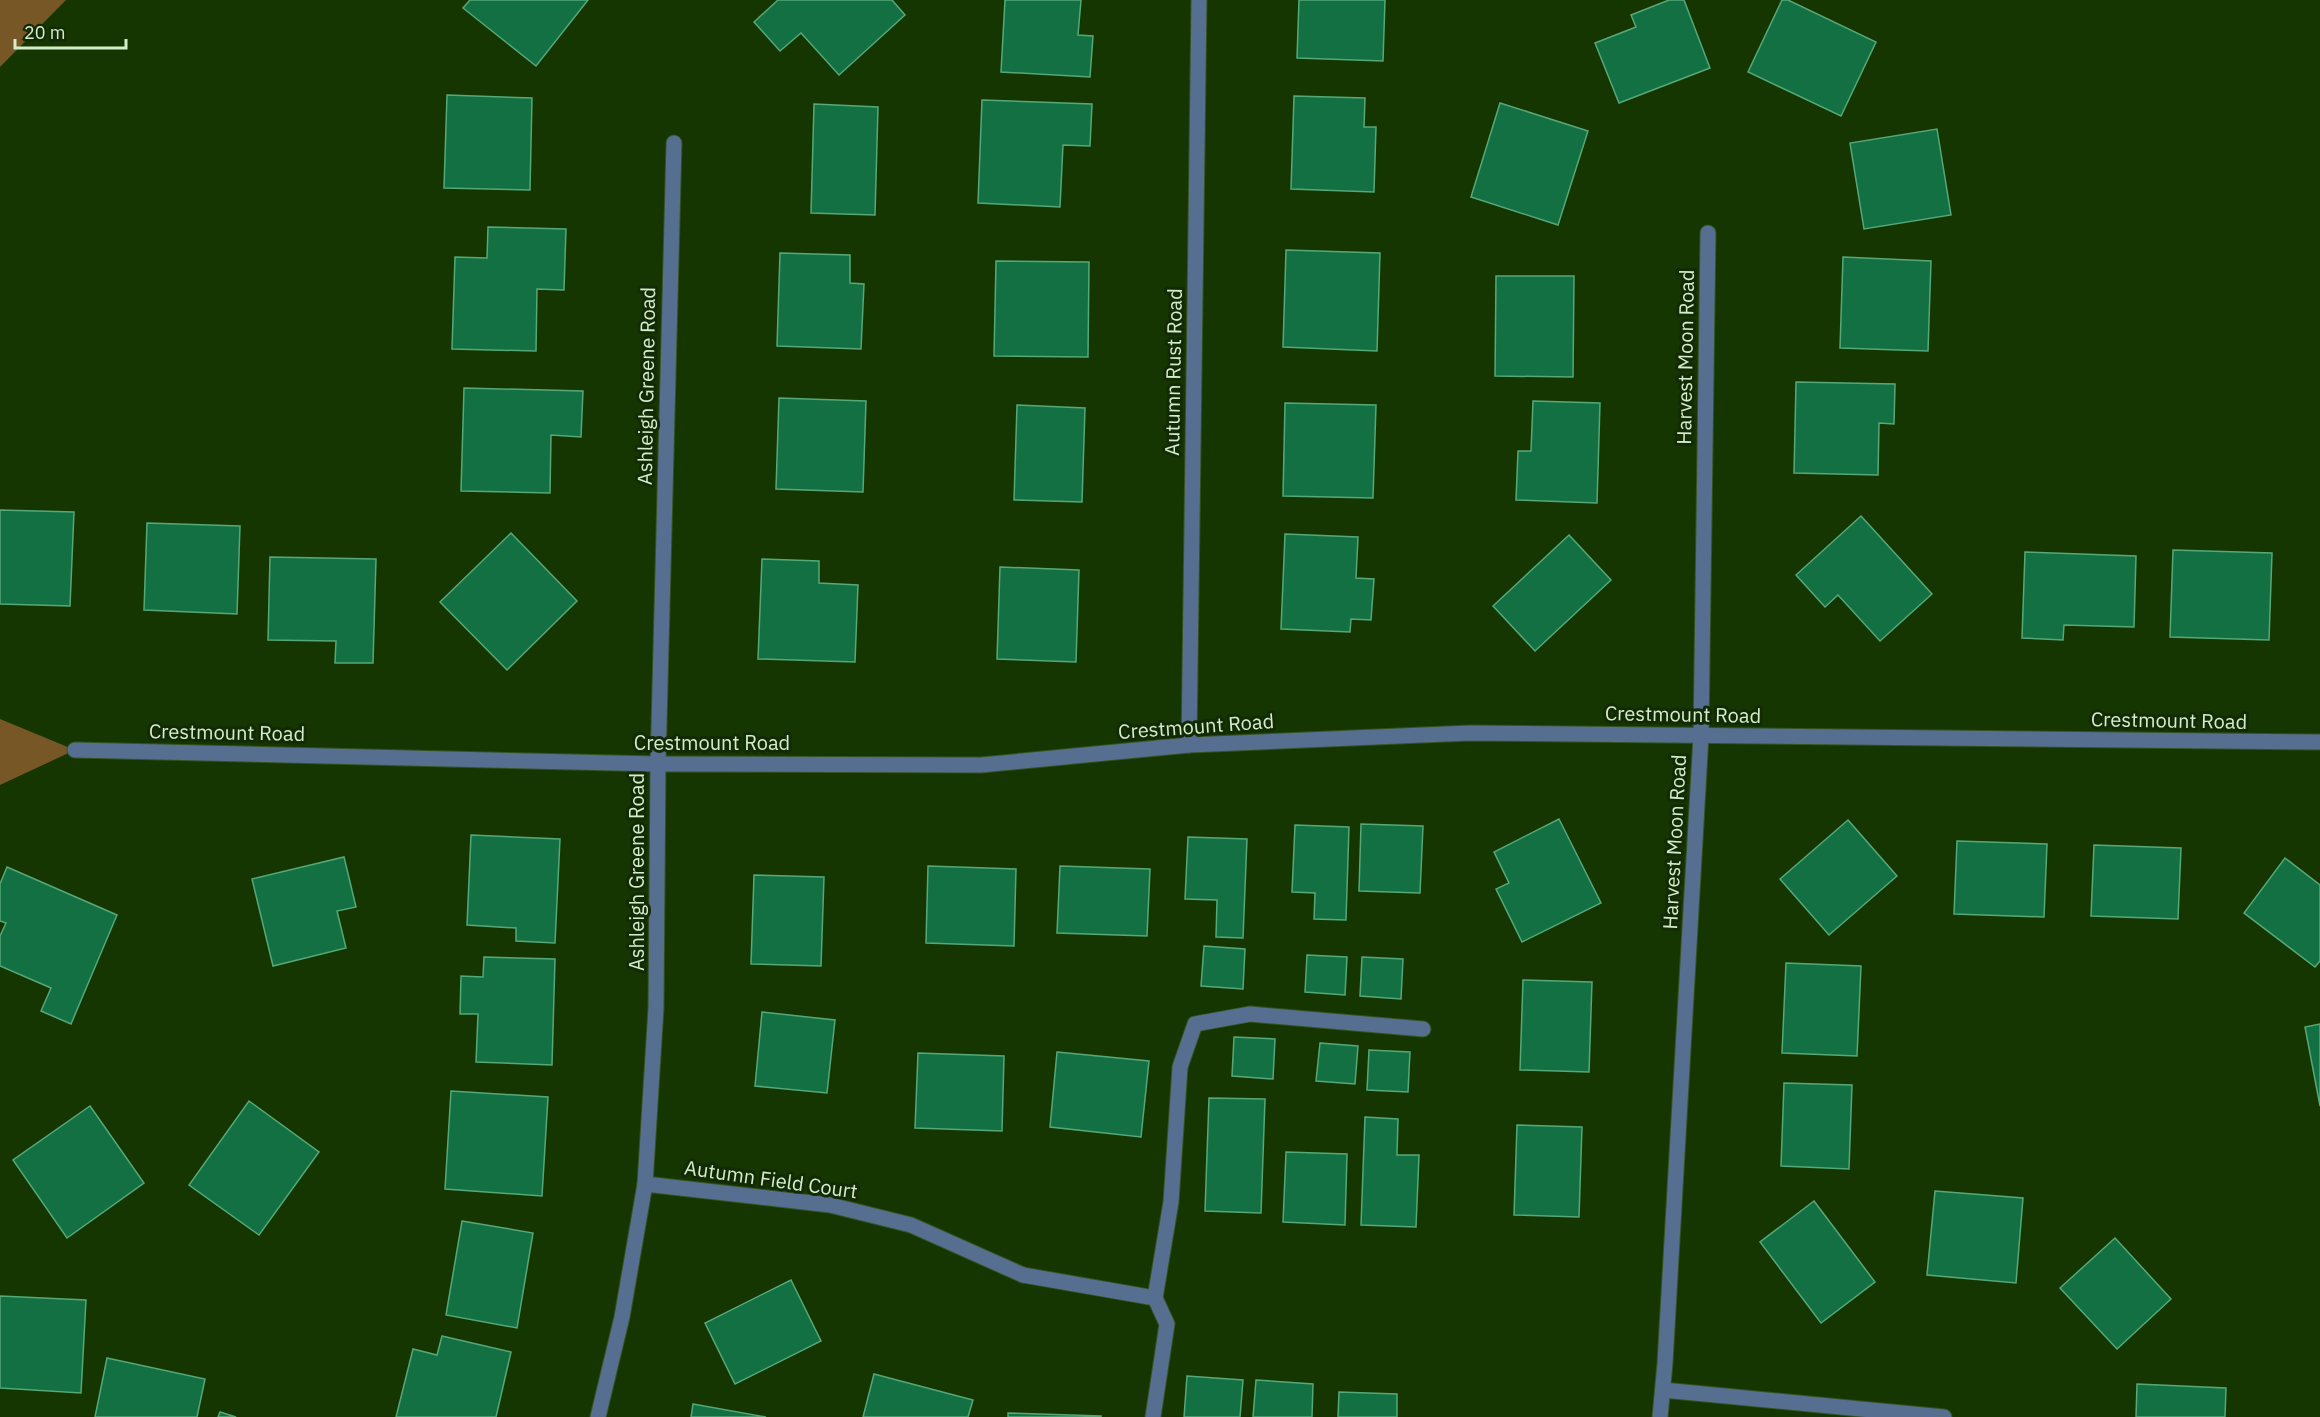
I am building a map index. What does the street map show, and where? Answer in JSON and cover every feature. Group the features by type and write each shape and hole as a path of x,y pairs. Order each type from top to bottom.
{"street":[{"name":"Autumn Rust Road","path":"1189,745 1199,0"},
{"name":"Ashleigh Greene Road","path":"598,1417 622,1317 645,1184 656,1008 658,764 674,143"},
{"name":"Harvest Moon Road","path":"1660,1417 1701,736 1708,233"},
{"name":"Crestmount Road","path":"75,750 658,764 981,765 1189,745 1470,733 2320,742"},
{"path":"1154,1417 1167,1323 1155,1298 1171,1202 1180,1067 1195,1024 1250,1014 1422,1029"},
{"name":"Autumn Field Court","path":"645,1184 841,1208 911,1225 1023,1275 1155,1298"},
{"path":"1663,1390 1944,1417"}],"shaded area":[{"path":"0,0 66,0 0,67"},
{"path":"0,719 75,750 0,785"}],"building":[{"path":"470,0 588,0 536,66 463,8"},
{"path":"778,0 892,0 905,15 839,75 801,33 780,51 754,22"},
{"path":"1005,0 1081,0 1078,35 1093,36 1090,77 1001,72"},
{"path":"1299,0 1385,0 1383,61 1297,58"},
{"path":"1669,0 1684,0 1710,68 1619,103 1595,43 1636,27 1631,15"},
{"path":"1782,0 1788,0 1876,42 1841,116 1748,72"},
{"path":"447,95 532,98 530,190 444,188"},
{"path":"1294,96 1365,98 1364,127 1376,127 1374,192 1291,189"},
{"path":"982,100 1092,104 1090,146 1063,145 1060,207 978,203"},
{"path":"1500,103 1588,131 1558,225 1471,197"},
{"path":"814,104 878,107 875,215 811,213"},
{"path":"1937,129 1951,215 1864,229 1850,143"},
{"path":"488,227 566,229 564,290 537,289 536,351 452,349 455,257 487,258"},
{"path":"1286,250 1380,253 1377,351 1283,347"},
{"path":"780,253 850,255 850,283 864,284 861,349 777,346"},
{"path":"1843,257 1931,261 1928,351 1840,348"},
{"path":"996,261 1089,262 1088,357 994,356"},
{"path":"1496,276 1574,276 1573,377 1495,376"},
{"path":"1796,382 1895,384 1894,424 1879,423 1878,475 1794,473"},
{"path":"464,388 583,391 581,437 551,435 550,493 461,491"},
{"path":"779,398 866,401 863,492 776,489"},
{"path":"1533,401 1600,403 1597,503 1516,500 1518,451 1531,451"},
{"path":"1285,403 1376,405 1373,498 1283,496"},
{"path":"1017,405 1085,408 1082,502 1014,500"},
{"path":"0,510 74,512 70,606 0,604"},
{"path":"1861,516 1932,594 1880,641 1838,595 1825,607 1796,575"},
{"path":"147,523 240,526 237,614 144,610"},
{"path":"511,533 577,601 507,670 440,602"},
{"path":"1285,534 1358,537 1356,578 1374,579 1371,620 1351,619 1350,632 1281,629"},
{"path":"1569,535 1611,580 1535,651 1493,606"},
{"path":"2173,550 2272,553 2269,640 2170,637"},
{"path":"2025,552 2136,556 2134,627 2064,625 2063,640 2022,638"},
{"path":"270,557 376,559 373,663 335,663 336,641 268,640"},
{"path":"762,559 819,561 819,583 858,585 855,662 758,659"},
{"path":"1000,567 1079,570 1076,662 997,659"},
{"path":"1559,819 1601,903 1522,942 1496,889 1509,883 1494,852"},
{"path":"1848,820 1897,876 1829,935 1780,879"},
{"path":"1361,824 1423,826 1420,893 1359,891"},
{"path":"1295,825 1349,827 1346,920 1314,919 1315,893 1292,892"},
{"path":"471,835 560,839 555,943 516,941 516,928 467,925"},
{"path":"1188,837 1247,839 1243,938 1216,937 1217,900 1185,899"},
{"path":"1957,841 2047,844 2044,917 1954,914"},
{"path":"2094,845 2181,848 2178,919 2091,916"},
{"path":"344,857 356,907 337,911 346,948 273,966 252,879"},
{"path":"2285,858 2320,885 2320,961 2315,967 2244,913"},
{"path":"928,866 1016,869 1014,946 926,943"},
{"path":"1060,866 1150,869 1147,936 1057,933"},
{"path":"7,867 117,915 71,1024 41,1011 51,988 0,966 0,936 6,923 0,921 0,884"},
{"path":"754,875 824,877 821,966 751,964"},
{"path":"1204,946 1245,949 1243,989 1201,986"},
{"path":"1307,955 1347,957 1345,995 1305,992"},
{"path":"484,957 555,959 552,1065 476,1062 478,1014 460,1014 461,976 483,977"},
{"path":"1362,957 1403,959 1401,999 1360,996"},
{"path":"1786,963 1861,966 1857,1056 1782,1053"},
{"path":"1523,980 1592,982 1589,1072 1520,1070"},
{"path":"762,1012 835,1020 827,1093 755,1086"},
{"path":"2320,1024 2320,1106 2305,1027"},
{"path":"1234,1037 1275,1039 1273,1079 1232,1076"},
{"path":"1320,1043 1358,1046 1355,1084 1316,1081"},
{"path":"1369,1050 1410,1052 1408,1092 1367,1090"},
{"path":"1057,1052 1149,1061 1141,1137 1050,1127"},
{"path":"918,1053 1004,1056 1002,1131 915,1128"},
{"path":"1784,1083 1852,1085 1849,1169 1781,1166"},
{"path":"451,1091 548,1097 542,1196 445,1189"},
{"path":"1209,1098 1265,1099 1261,1213 1205,1211"},
{"path":"249,1101 319,1152 259,1235 189,1185"},
{"path":"90,1106 144,1183 67,1238 13,1160"},
{"path":"1365,1117 1398,1119 1397,1155 1419,1155 1416,1227 1361,1225"},
{"path":"1517,1125 1582,1127 1579,1217 1514,1215"},
{"path":"1286,1152 1347,1154 1345,1225 1283,1222"},
{"path":"1935,1191 2023,1198 2016,1283 1927,1275"},
{"path":"1814,1201 1875,1282 1821,1323 1760,1242"},
{"path":"462,1221 533,1233 517,1328 446,1315"},
{"path":"2115,1238 2171,1299 2117,1349 2060,1288"},
{"path":"791,1280 821,1341 735,1384 705,1323"},
{"path":"0,1296 86,1300 81,1393 0,1388"},
{"path":"442,1336 511,1352 496,1417 396,1417 413,1349 437,1355"},
{"path":"107,1358 205,1379 197,1417 95,1417"},
{"path":"874,1374 973,1400 968,1417 863,1417"},
{"path":"1187,1376 1243,1380 1240,1417 1184,1417"},
{"path":"1256,1380 1313,1384 1312,1417 1253,1417"},
{"path":"2137,1384 2226,1388 2225,1417 2136,1417"},
{"path":"1339,1392 1397,1394 1397,1417 1338,1417"},
{"path":"693,1404 766,1417 691,1417"},
{"path":"220,1412 236,1417 218,1417"},
{"path":"1008,1413 1101,1416 1101,1417 1008,1417"}]}
